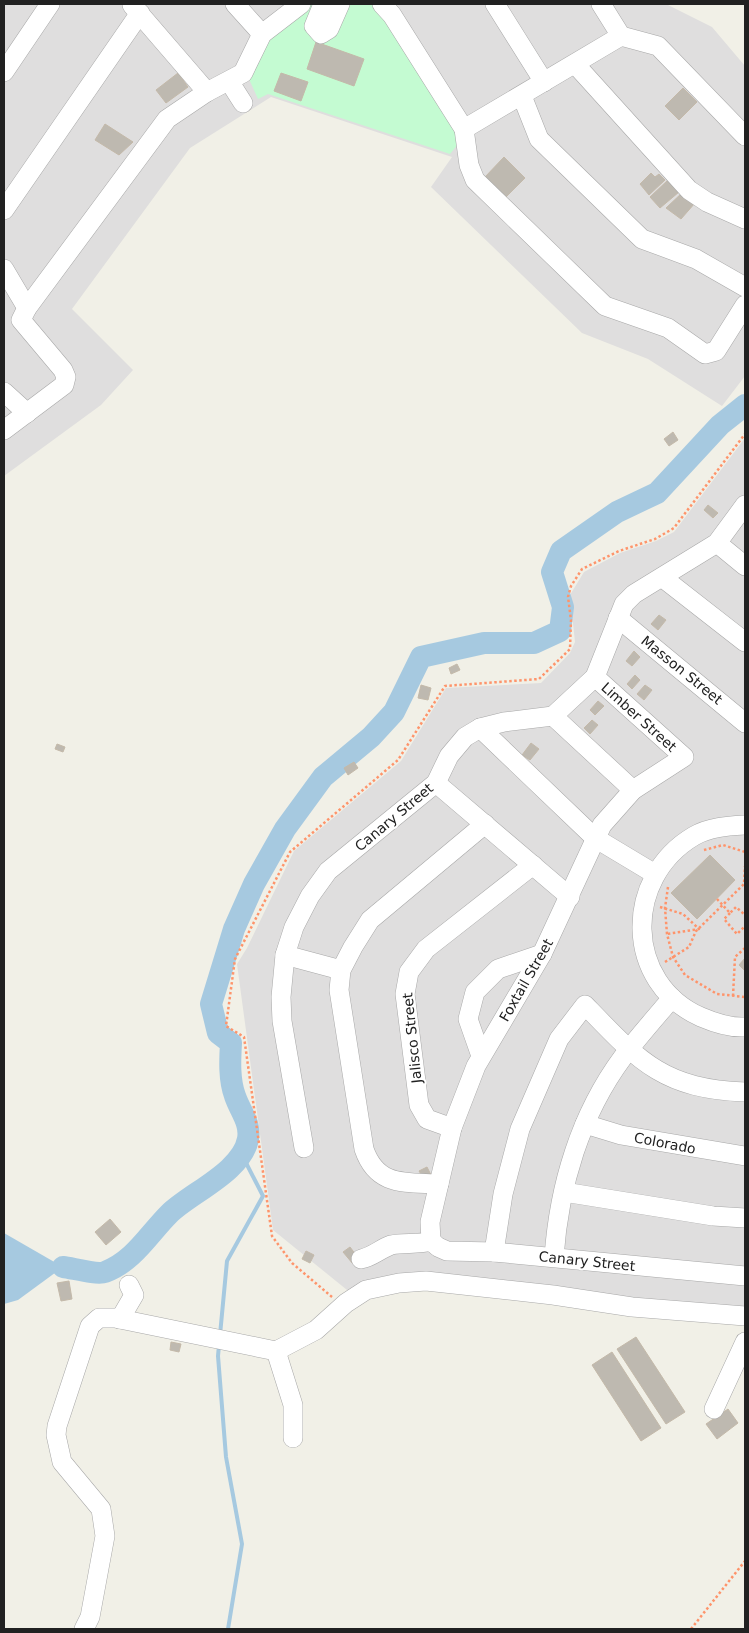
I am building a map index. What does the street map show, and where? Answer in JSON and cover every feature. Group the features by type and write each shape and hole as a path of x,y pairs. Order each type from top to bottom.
{"street":[{"path":"4,72 50,4"},
{"path":"235,4 262,34"},
{"path":"4,430 64,385 66,377 63,370 21,320 27,308 167,119 207,92 243,73 262,34 301,4"},
{"path":"323,4 314,26 321,34 329,29 340,4"},
{"path":"382,4 392,15 464,129 469,165 474,180 605,306 668,328 705,354 716,351 745,305"},
{"path":"495,4 544,82"},
{"path":"601,4 621,36 658,46 745,136"},
{"path":"4,210 135,8 207,92"},
{"path":"464,129 621,36"},
{"path":"575,64 689,190 707,202 745,219"},
{"path":"229,81 242,103"},
{"path":"522,96 538,140 642,239 696,259 745,287"},
{"path":"4,270 27,308"},
{"path":"4,392 26,413"},
{"path":"633,790 553,716 595,676 624,604 634,594 663,578 717,543 745,505"},
{"path":"717,543 745,566"},
{"path":"663,578 745,642"},
{"name":"Masson Street","path":"618,618 738,706 745,723"},
{"name":"Limber Street","path":"595,676 684,757"},
{"name":"Canary Street","path":"304,1148 282,1021 281,974 285,955 301,912 328,871 436,783 441,769 456,744 480,728 504,722 553,716"},
{"path":"480,728 595,838 662,879"},
{"name":"Foxtail Street","path":"431,1241 430,1222 452,1128 481,1056 542,954 595,838 612,813 633,790 684,757"},
{"path":"436,783 570,896"},
{"path":"439,1184 388,1179 377,1172 369,1162 364,1148 339,990 341,970 370,920 485,824"},
{"path":"745,825 721,826 695,836 672,852 662,879 644,903 642,932 643,947 650,968 672,998 691,1013 714,1023 745,1026"},
{"name":"Jalisco Street","path":"452,1128 427,1119 419,1106 405,994 409,972 426,949 533,865"},
{"path":"481,1056 468,1019 475,992 498,969 542,954"},
{"path":"285,955 341,970"},
{"path":"554,1258 556,1227 575,1146 600,1093 629,1050 672,998"},
{"path":"494,1252 503,1194 520,1129 558,1040 585,1005 629,1050 653,1069 684,1083 719,1091 745,1092"},
{"name":"Colorado","path":"585,1124 622,1134 722,1154 745,1156"},
{"path":"564,1192 713,1216 745,1218"},
{"path":"361,1259 370,1257 388,1246 420,1244 431,1241"},
{"name":"Canary Street","path":"431,1241 438,1248 447,1250 494,1252 745,1276"},
{"path":"84,1629 90,1617 105,1536 104,1522 101,1509 62,1462 56,1426 90,1326 99,1318 120,1320 273,1351 316,1330 346,1303 373,1287 426,1281 553,1295 632,1308 745,1316"},
{"path":"120,1320 134,1296 129,1285"},
{"path":"714,1409 745,1342"},
{"path":"273,1351 293,1405 293,1438"}],"path":[{"path":"346,1303 329,1295 292,1263 272,1236 244,1037 226,1026 235,960 290,852 398,760 445,686 538,679 570,650 571,620 568,596 570,586 582,569 619,551 656,539 674,528 745,434"},
{"path":"702,850 724,845 745,852"},
{"path":"650,968 689,947 699,929 744,884 745,866"},
{"path":"662,879 666,934 673,957 685,976 717,994 745,998"},
{"path":"717,899 730,913"},
{"path":"644,903 683,914 699,929"},
{"path":"745,915 736,906 724,918 737,934 745,927"},
{"path":"666,934 699,929"},
{"path":"734,996 735,957 745,948"},
{"path":"691,1629 745,1561"}],"shaded area":[{"path":"4,4 666,4 712,27 745,66 745,376 722,406 648,359 582,333 431,187 452,157 271,97 190,148 72,309 133,370 101,405 4,476"},
{"path":"745,438 745,1311 426,1279 352,1294 273,1230 237,964 247,948 294,851 401,761 446,688 541,683 570,653 575,642 570,595 584,572 620,553 656,541 674,532"}],"green space":[{"path":"305,4 380,4 456,124 459,143 450,154 268,94 258,99 249,79 274,28"}],"water":[{"path":"4,1233 63,1267 18,1300 4,1304"}],"building":[{"path":"316,42 364,59 354,86 307,69"},
{"path":"178,73 188,87 166,103 156,90"},
{"path":"281,73 308,82 301,101 274,91"},
{"path":"683,88 697,102 679,120 665,106"},
{"path":"105,124 133,142 119,155 95,140"},
{"path":"504,157 525,178 506,197 485,177"},
{"path":"651,173 655,177 659,174 665,180 649,195 640,184"},
{"path":"668,180 679,192 660,208 650,197"},
{"path":"683,192 695,203 681,219 666,208"},
{"path":"673,432 678,440 669,446 664,439"},
{"path":"708,505 718,513 713,518 704,510"},
{"path":"659,615 666,620 658,630 651,624"},
{"path":"634,651 640,657 632,666 626,661"},
{"path":"457,664 460,670 451,674 449,668"},
{"path":"635,675 640,680 632,689 627,684"},
{"path":"421,685 431,688 428,700 418,698"},
{"path":"645,685 652,690 644,700 637,694"},
{"path":"598,701 604,706 595,715 590,710"},
{"path":"592,720 598,725 590,734 584,728"},
{"path":"531,743 539,749 530,760 522,755"},
{"path":"57,744 65,747 63,752 55,749"},
{"path":"354,762 358,768 348,775 344,768"},
{"path":"710,855 735,880 697,919 671,893"},
{"path":"745,958 745,971 739,965"},
{"path":"427,1167 431,1175 424,1179 419,1171"},
{"path":"110,1219 121,1232 106,1245 95,1232"},
{"path":"350,1247 359,1259 353,1264 343,1252"},
{"path":"306,1251 314,1255 310,1263 302,1259"},
{"path":"69,1281 72,1299 61,1301 57,1283"},
{"path":"636,1337 685,1412 666,1424 617,1349"},
{"path":"171,1342 181,1344 179,1352 170,1350"},
{"path":"612,1352 661,1428 641,1441 592,1365"},
{"path":"728,1409 738,1423 717,1439 706,1424"}],"waterway":[{"path":"63,1267 101,1273 115,1267 140,1247 178,1206 226,1172 244,1151 249,1133 232,1083 231,1043 218,1033 211,1004 234,929 254,884 285,829 323,777 371,737 394,712 421,657 484,643 534,643 560,631 563,607 552,572 561,551 617,512 657,493 720,425 745,405"},
{"path":"220,1335 227,1261 263,1196 242,1155"},
{"path":"219,1345 218,1356 226,1457 242,1544 228,1629"}]}
